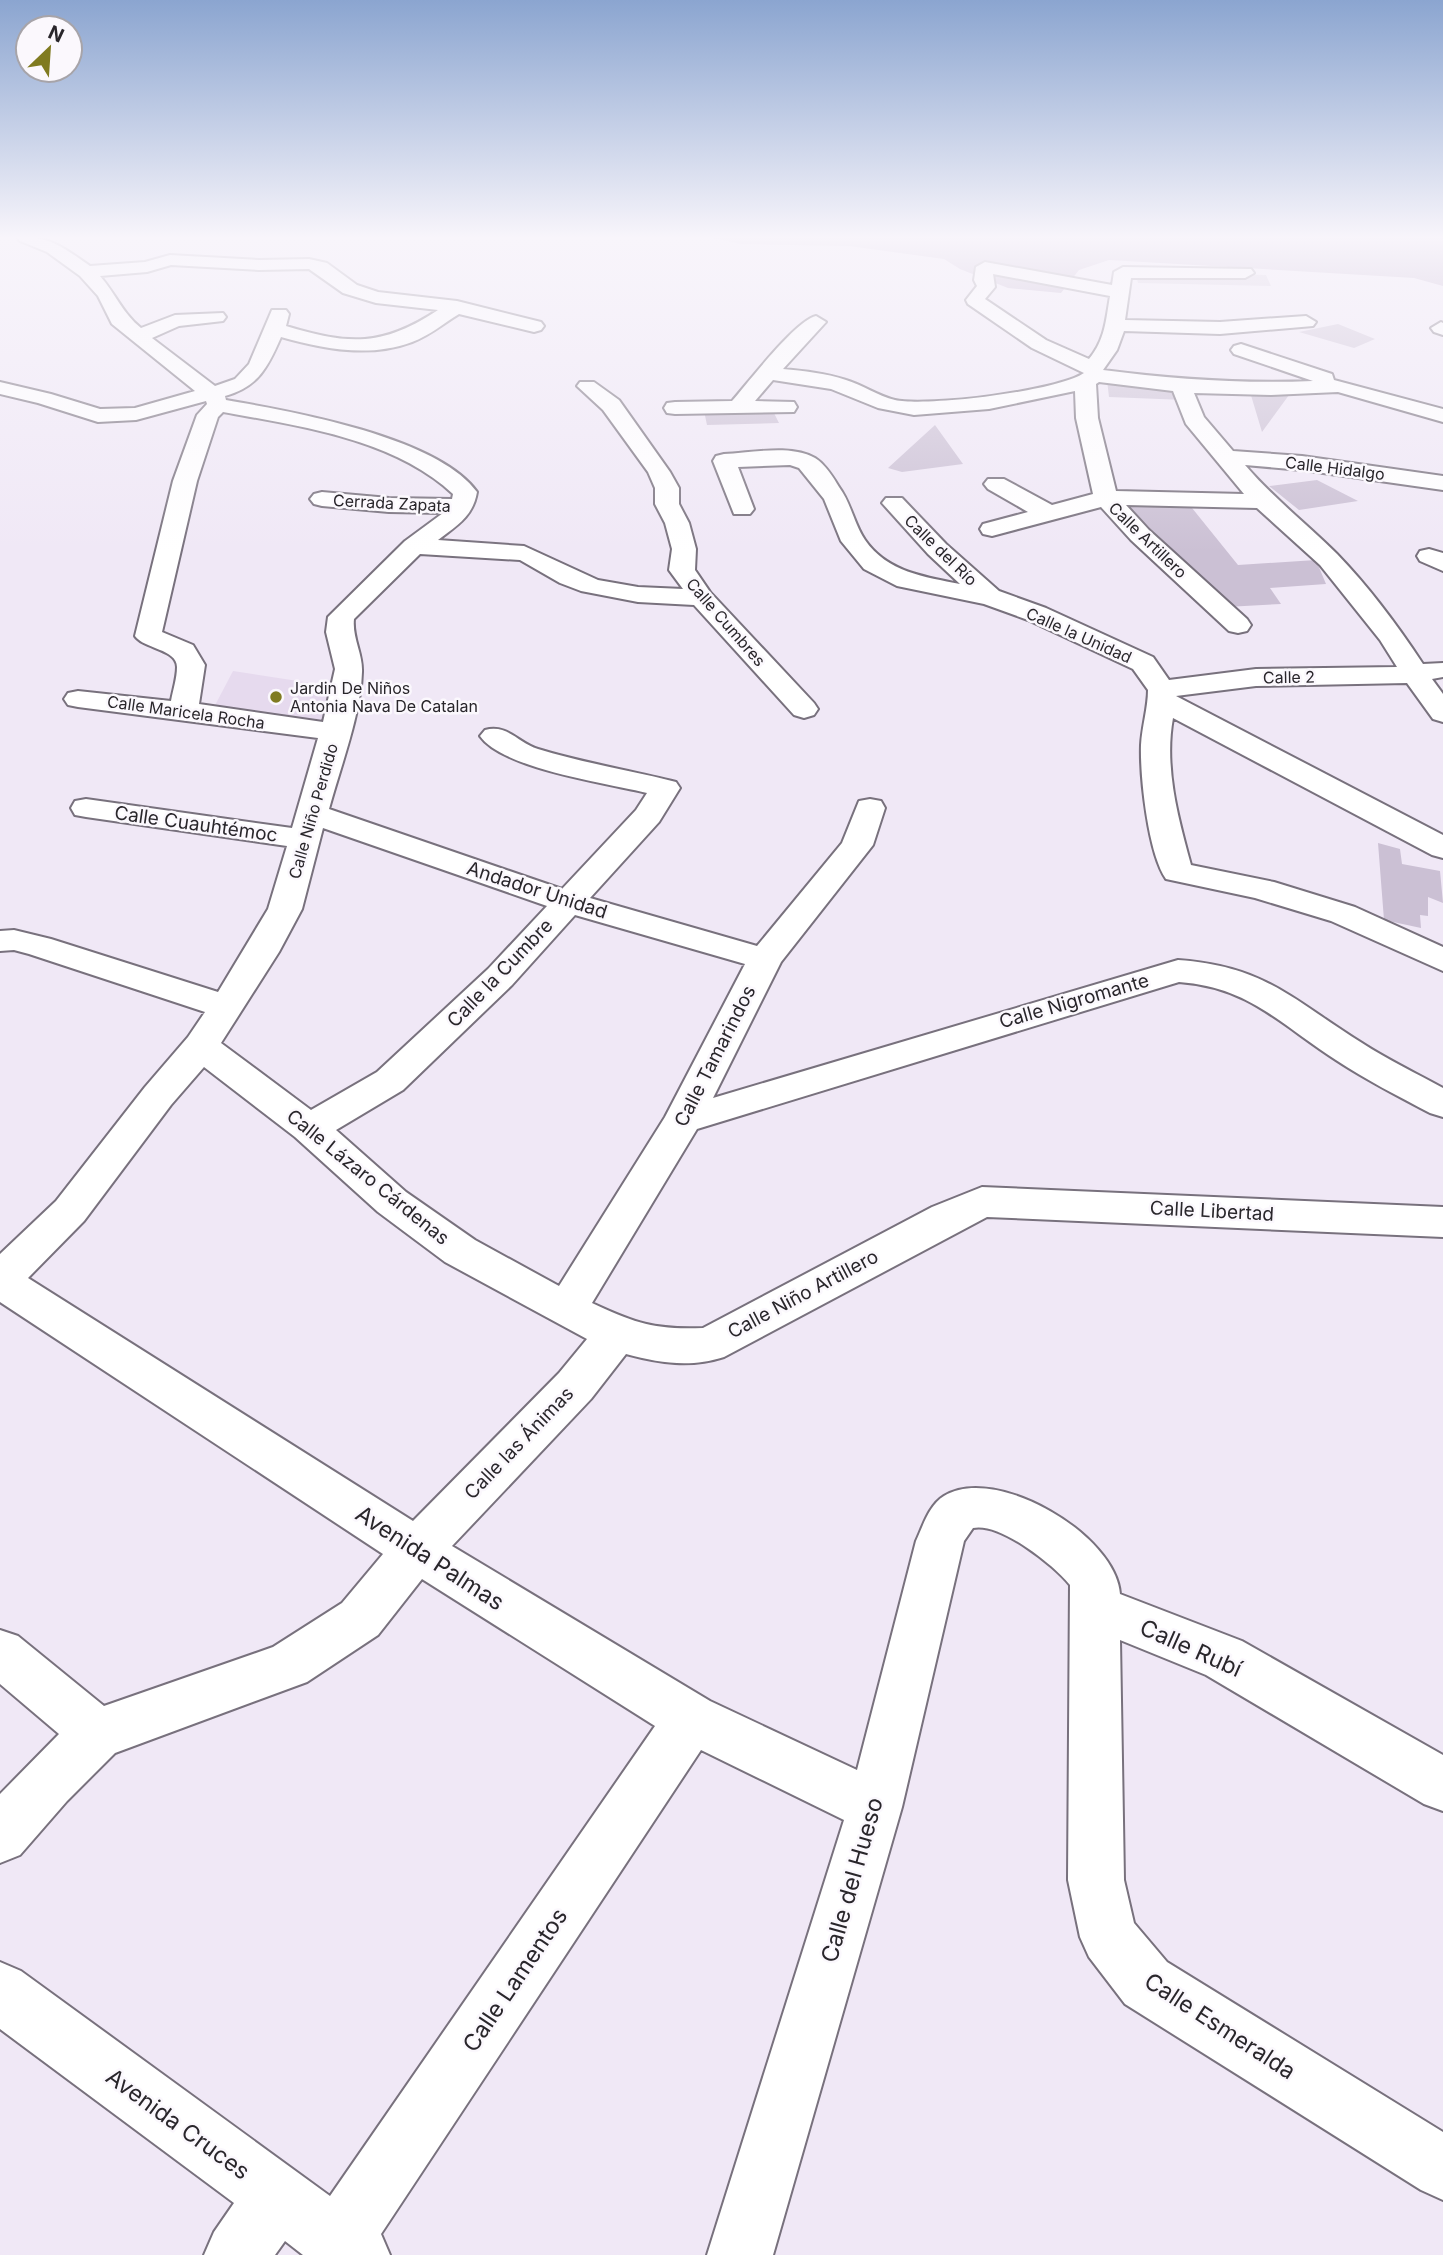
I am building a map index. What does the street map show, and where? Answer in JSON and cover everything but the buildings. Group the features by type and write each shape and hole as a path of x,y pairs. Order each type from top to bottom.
{"street":[{"path":"146,342 216,399 299,419 439,467 465,492 463,506"},
{"path":"0,388 105,416 136,414 216,399 242,383 258,367 268,342"},
{"path":"346,342 379,342"},
{"path":"738,407 798,342"},
{"path":"1036,342 1091,375 1181,386 1271,389 1342,386 1367,374"},
{"path":"768,373 840,385 894,406 925,410 1029,395 1091,375 1111,342"},
{"path":"1241,350 1342,386 1443,416"},
{"name":"Calle Artillero","path":"1091,375 1087,418 1106,498 1140,535 1238,625"},
{"name":"Calle Cumbres","path":"587,386 611,405 659,472 667,488 667,504 682,542 682,570 701,597 804,709"},
{"path":"1181,386 1194,419 1263,500 1329,560 1391,636 1430,672 1426,691 1443,713"},
{"path":"183,712 191,665 183,651 148,636 185,481 216,399"},
{"path":"675,408 786,407"},
{"name":"Calle Hidalgo","path":"1227,457 1302,463 1443,483"},
{"name":"Calle la Unidad","path":"742,509 724,461 801,460 822,478 836,499 853,541 873,564 906,581 990,597 1037,614 1143,663 1162,696 1443,848"},
{"path":"996,484 1050,514"},
{"path":"992,529 1106,498 1263,500"},
{"name":"Cerrada Zapata","path":"322,499 389,505 463,506"},
{"name":"Calle del Río","path":"894,503 937,549 990,597"},
{"name":"Calle Niño Perdido","path":"0,1280 69,1211 158,1096 201,1046 227,1006 285,909 345,696 349,669 339,632 341,618 414,546 457,514 463,506"},
{"path":"414,546 524,552 579,583 652,597 701,597"},
{"name":"Calle 2","path":"1162,696 1217,680 1430,672"},
{"path":"1162,696 1155,725 1156,770 1177,872 1262,889 1343,914 1443,960"},
{"name":"Calle Maricela Rocha","path":"78,698 151,705 183,712 335,732"},
{"name":"Calle la Cumbre","path":"309,1128 390,1081 500,977 648,816 665,788 525,755 495,736"},
{"name":"Calle Cuauhtémoc","path":"86,808 309,827"},
{"name":"Calle Tamarindos","path":"566,1310 683,1120 765,959 857,845 870,808"},
{"name":"Andador Unidad","path":"309,827 765,959"},
{"path":"0,941 14,940 40,946 227,1006"},
{"name":"Calle Nigromante","path":"683,1120 1178,971 1207,971 1244,983 1277,1000 1349,1052 1443,1104"},
{"name":"Calle Lázaro Cárdenas","path":"201,1046 309,1128 393,1202 460,1251 566,1310 617,1334"},
{"name":"Calle Libertad","path":"982,1202 1443,1222"},
{"name":"Calle Niño Artillero","path":"617,1334 666,1347 709,1345 946,1218 982,1202"},
{"name":"Avenida Palmas","path":"0,1280 509,1609 691,1719 875,1807"},
{"name":"Calle las Ánimas","path":"97,1734 289,1665 360,1619 417,1549 575,1386 617,1334"},
{"name":"Calle del Hueso","path":"740,2255 875,1807 940,1541 950,1519 964,1508 984,1505 1006,1512 1073,1553 1093,1578 1096,1607"},
{"name":"Calle Rubí","path":"1096,1607 1224,1658 1443,1785"},
{"name":"Calle Esmeralda","path":"1096,1607 1096,1880 1109,1937 1146,1983 1443,2168"},
{"path":"0,1653 48,1690 97,1734 0,1835"},
{"name":"Calle Lamentos","path":"348,2248 691,1719"},
{"name":"Avenida Cruces","path":"0,1992 348,2248"},
{"path":"237,2255 277,2196"}],"shaded area":[{"path":"1334,342 1367,342 1354,348"},
{"path":"1107,380 1177,386 1185,400 1109,397"},
{"path":"1250,392 1289,395 1262,432"},
{"path":"772,409 779,423 707,425 704,411"},
{"path":"935,425 963,464 902,472 888,468"},
{"path":"1317,480 1358,501 1299,510 1269,486"},
{"path":"1116,502 1188,503 1238,565 1316,560 1326,584 1270,588 1281,604 1226,607"},
{"name":"Jardin De Niños Antonia Nava De Catalan","path":"233,671 337,687 319,726 212,711"},
{"path":"1378,843 1400,849 1402,864 1440,871 1443,903 1428,897 1428,916 1420,915 1421,928 1384,920"}],"place":[{"name":"Jardin De Niños Antonia Nava De Catalan","path":"276,697"}]}
